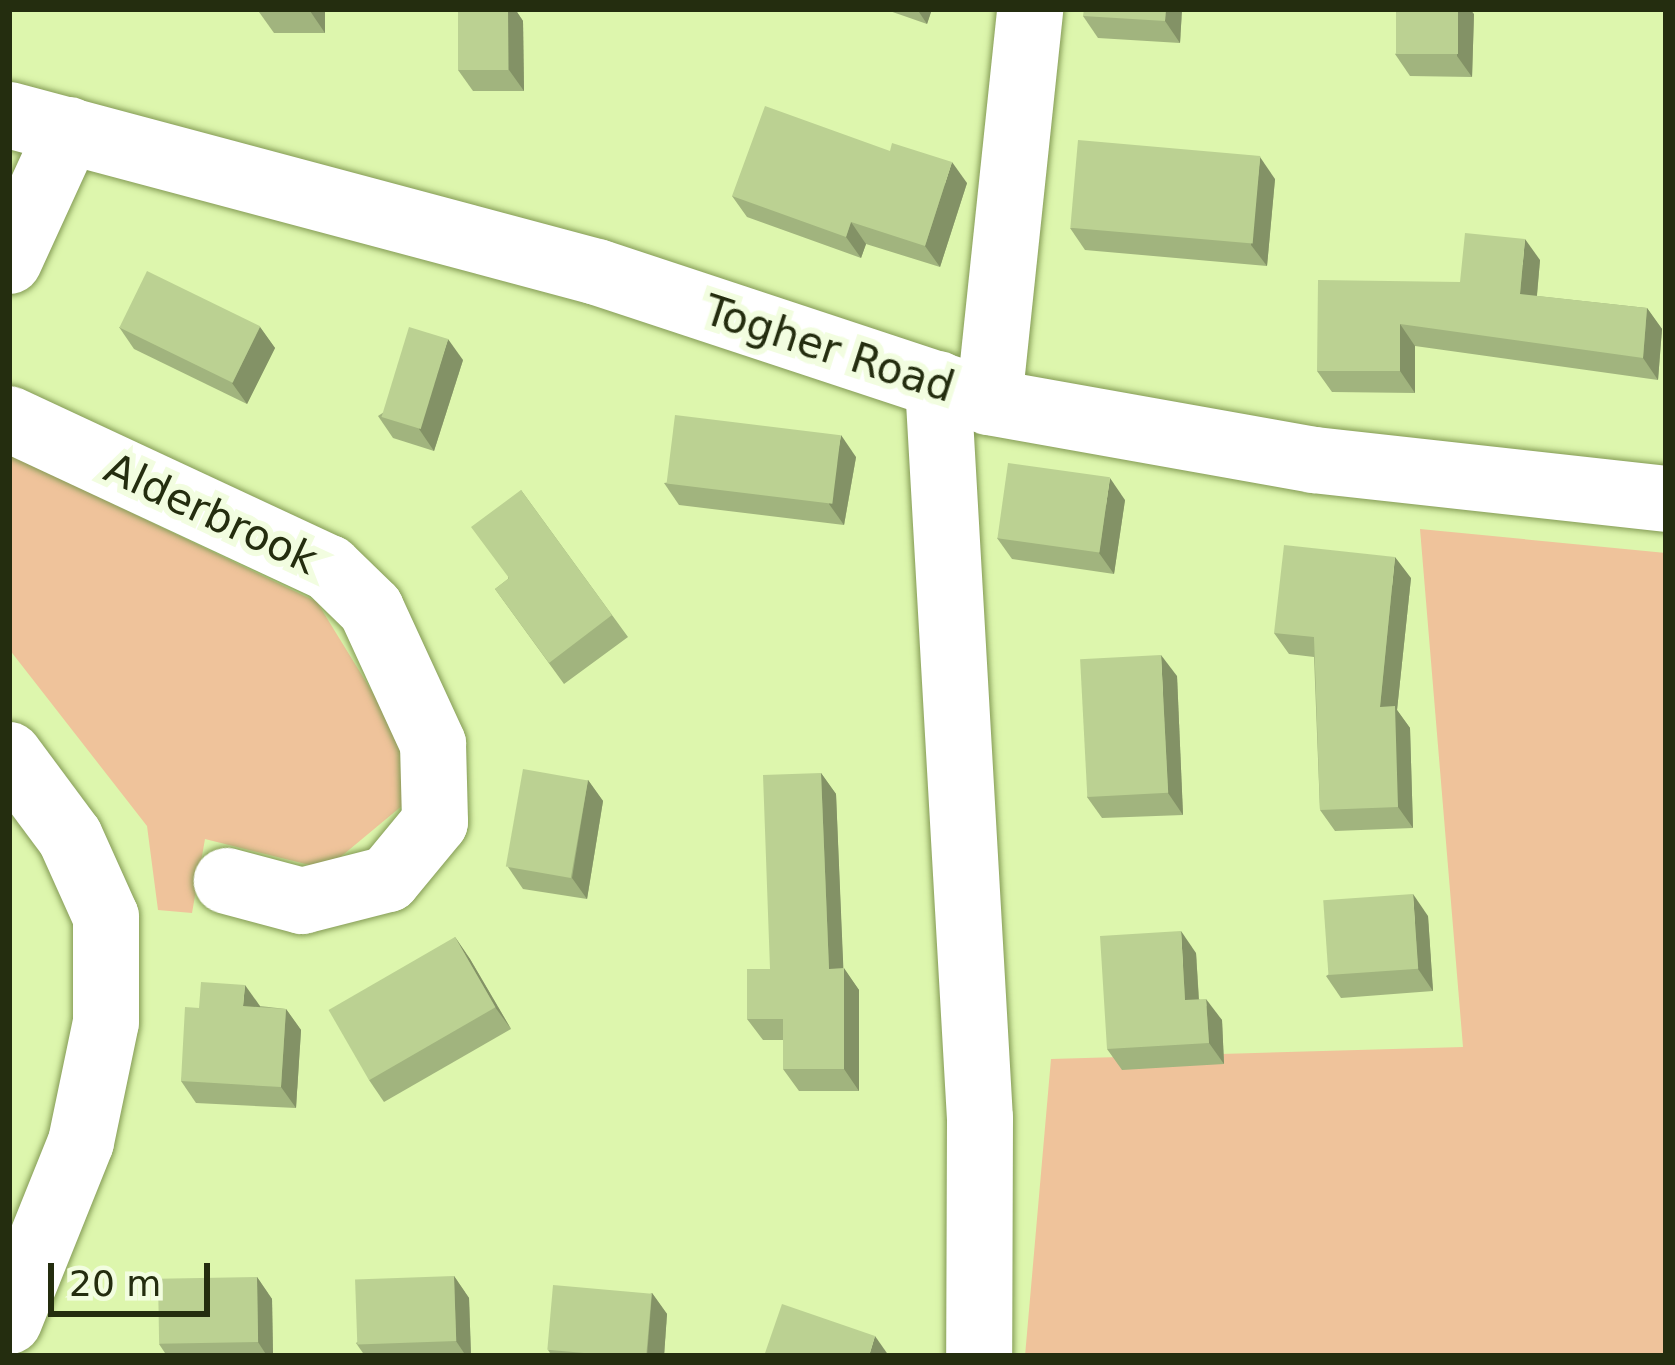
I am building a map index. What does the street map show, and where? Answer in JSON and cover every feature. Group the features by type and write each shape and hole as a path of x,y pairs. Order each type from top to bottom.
{"street":[{"path":"979,1356 980,1118 964,393 1030,9"},
{"path":"9,261 39,122"},
{"name":"Togher Road","path":"39,122 597,272 964,393 1314,460 1666,499"},
{"name":"Alderbrook","path":"9,419 329,568 371,610 433,744 435,822 388,879 302,902 227,881"},
{"path":"9,755 70,837 106,917 106,1022 81,1142 9,1321"}],"shaded area":[{"path":"9,454 317,602 403,742 403,805 326,869 205,839 192,913 158,910 147,826 9,649"},
{"path":"1420,529 1666,553 1666,1356 1025,1356 1051,1059 1463,1047"}],"building":[{"path":"310,9 310,11 259,12"},
{"path":"458,9 508,9 508,70 458,70"},
{"path":"1084,9 1166,9 1165,21 1083,16"},
{"path":"1396,9 1458,9 1458,54 1396,54"},
{"path":"765,106 890,151 892,143 952,162 925,246 851,222 846,237 732,196"},
{"path":"1078,140 1260,156 1253,244 1070,228"},
{"path":"1465,233 1525,239 1520,294 1647,308 1643,358 1400,324 1400,371 1317,371 1318,280 1460,282"},
{"path":"147,271 260,326 233,383 119,328"},
{"path":"409,327 448,339 421,429 382,417"},
{"path":"675,415 841,435 832,504 667,483"},
{"path":"1008,463 1110,477 1099,553 997,538"},
{"path":"521,490 612,615 549,663 495,589 509,578 471,527"},
{"path":"1284,545 1395,557 1380,707 1395,706 1398,807 1320,810 1314,637 1274,633"},
{"path":"1161,655 1168,793 1087,797 1080,659"},
{"path":"523,769 588,780 571,878 506,866"},
{"path":"821,773 829,969 844,968 844,1069 783,1069 783,1019 747,1019 747,969 770,969 763,775"},
{"path":"1413,894 1418,969 1328,975 1323,900"},
{"path":"1181,931 1185,1000 1206,999 1209,1043 1107,1049 1100,936"},
{"path":"455,937 496,1007 369,1080 329,1010"},
{"path":"201,982 245,985 243,1006 286,1009 281,1087 181,1081 185,1007 199,1008"},
{"path":"454,1276 456,1341 357,1344 355,1279"},
{"path":"257,1277 258,1342 159,1344 158,1279"},
{"path":"553,1285 652,1294 646,1356 547,1350"},
{"path":"782,1304 875,1336 869,1356 764,1356"}]}
